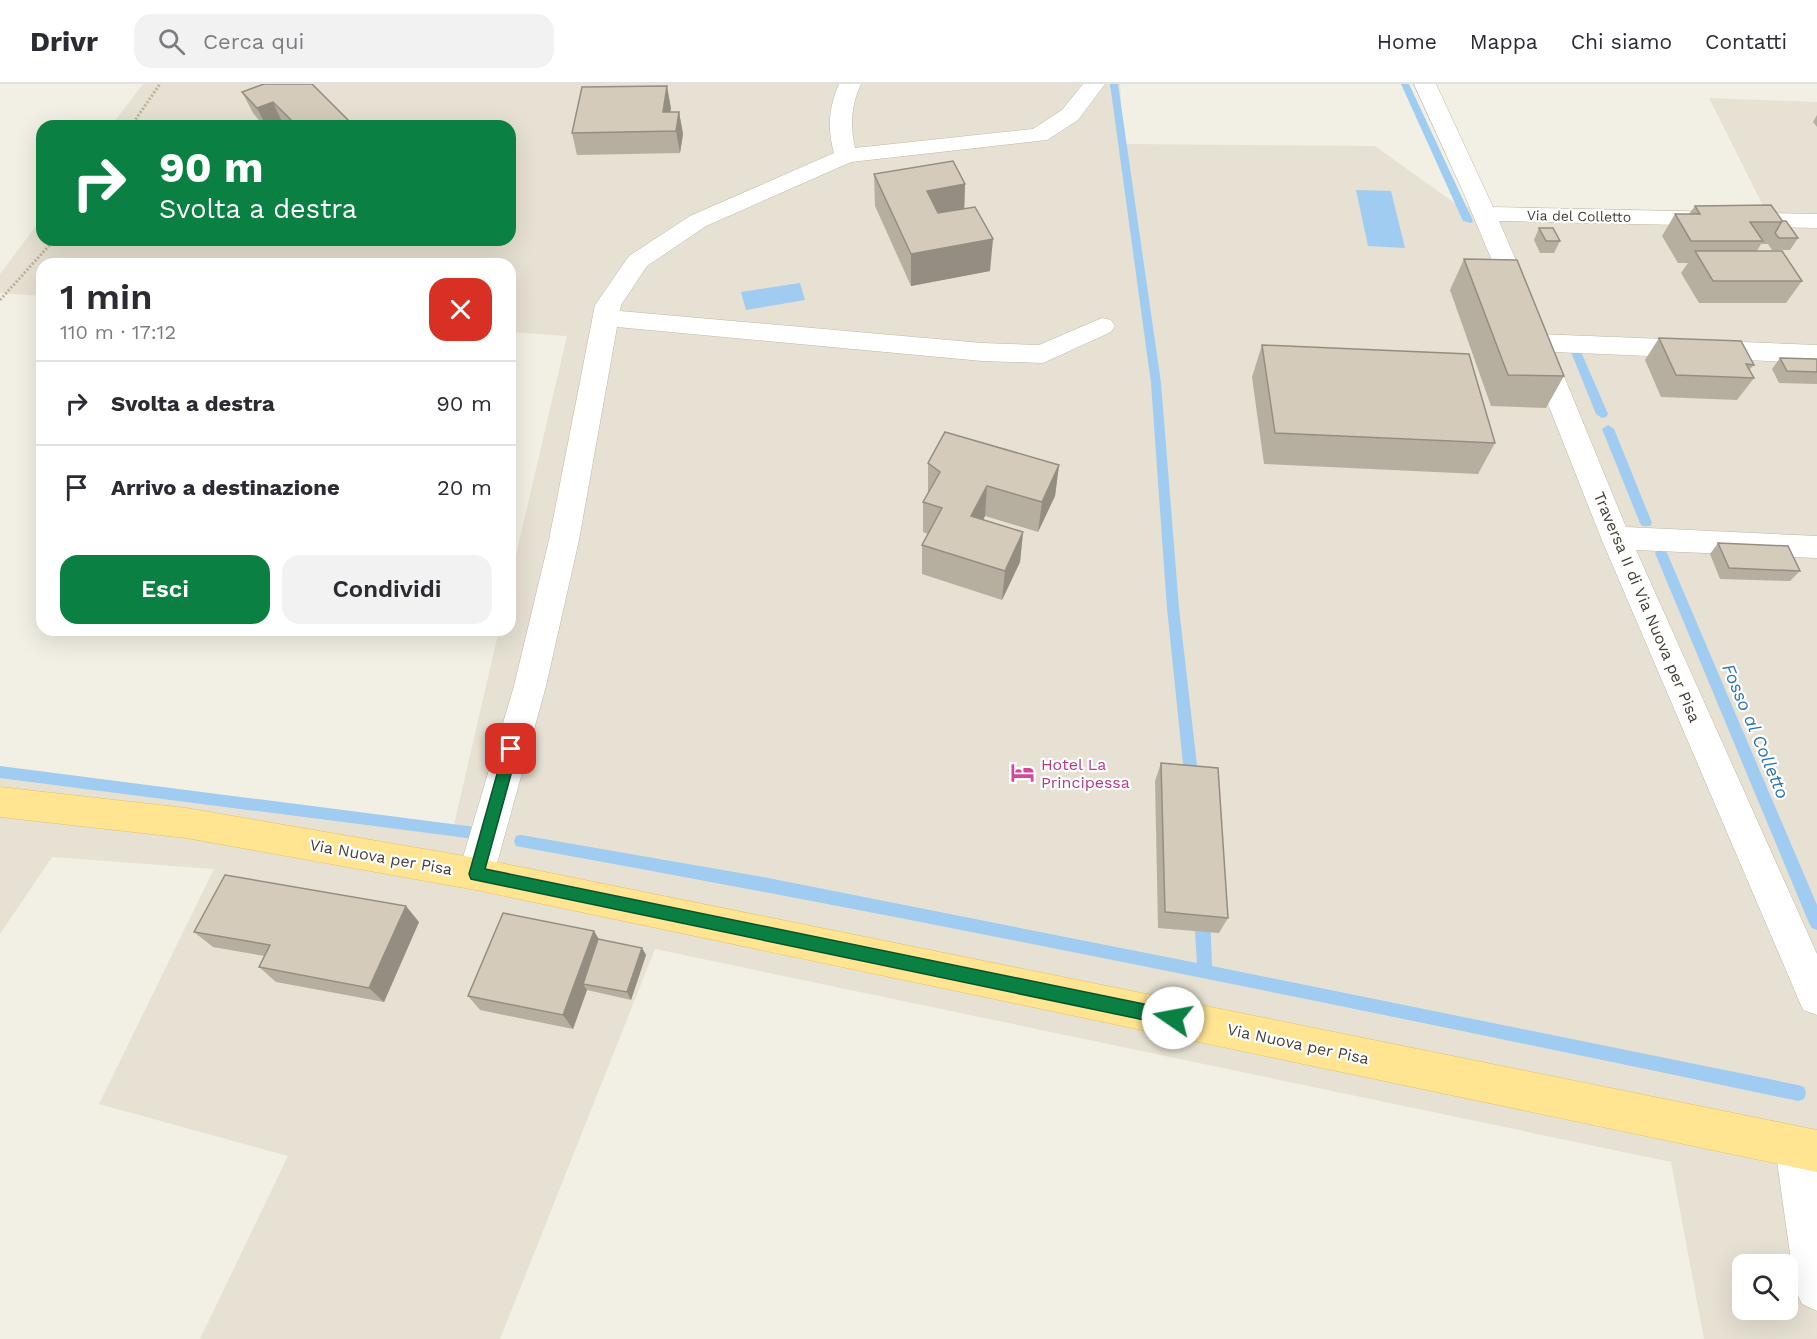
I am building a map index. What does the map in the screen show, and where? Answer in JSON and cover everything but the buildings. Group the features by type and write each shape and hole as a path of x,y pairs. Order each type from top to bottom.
{"main road":[{"name":"Via Nuova per Pisa","path":"0,802 186,823 476,874 1807,1149"}],"street":[{"path":"846,156 840,136 841,113 845,93 850,84"},
{"path":"476,874 530,686 564,540 608,305 638,261 698,221 846,156 1039,135 1070,115 1094,84"},
{"path":"1425,84 1484,214"},
{"name":"Via del Colletto","path":"1484,214 1817,221"},
{"name":"Traversa II di Via Nuova per Pisa","path":"1484,214 1616,538 1817,998"},
{"path":"606,318 982,352 1043,354 1102,326"},
{"path":"1537,343 1817,354"},
{"path":"1616,538 1817,547"},
{"path":"1807,1149 1817,1288"}],"path":[{"path":"135,120 160,84"},
{"path":"38,258 49,246"},
{"path":"0,300 36,260"}],"shaded area":[{"path":"143,84 1120,84 1123,144 1375,146 1460,207 1766,212 1709,98 1817,102 1817,1339 1704,1339 1671,1162 655,949 500,1339 200,1339 288,1156 99,1104 214,869 52,857 0,934 0,772 454,825 498,636 516,636 516,555 567,336 516,332 516,258 36,258 36,296 0,293 0,274 36,226 36,246 516,246 516,120 116,120"}],"water":[{"path":"1356,190 1391,191 1405,248 1368,246"},
{"path":"800,283 805,300 746,310 741,292"}],"waterway":[{"path":"1114,84 1156,383 1173,608 1192,783"},
{"name":"Fosso al Colletto","path":"1405,84 1468,221"},
{"name":"Fosso al Colletto","path":"1576,352 1602,414"},
{"name":"Fosso al Colletto","path":"1608,429 1646,523"},
{"name":"Fosso al Colletto","path":"1661,553 1817,923"},
{"path":"0,772 475,833"},
{"path":"521,841 763,884 1205,972"},
{"path":"1202,915 1205,972"},
{"path":"1205,972 1798,1093"}],"place":[{"name":"Hotel La Principessa","path":"1023,773"}],"route":[{"path":"511,749 476,874 1173,1018"}]}
